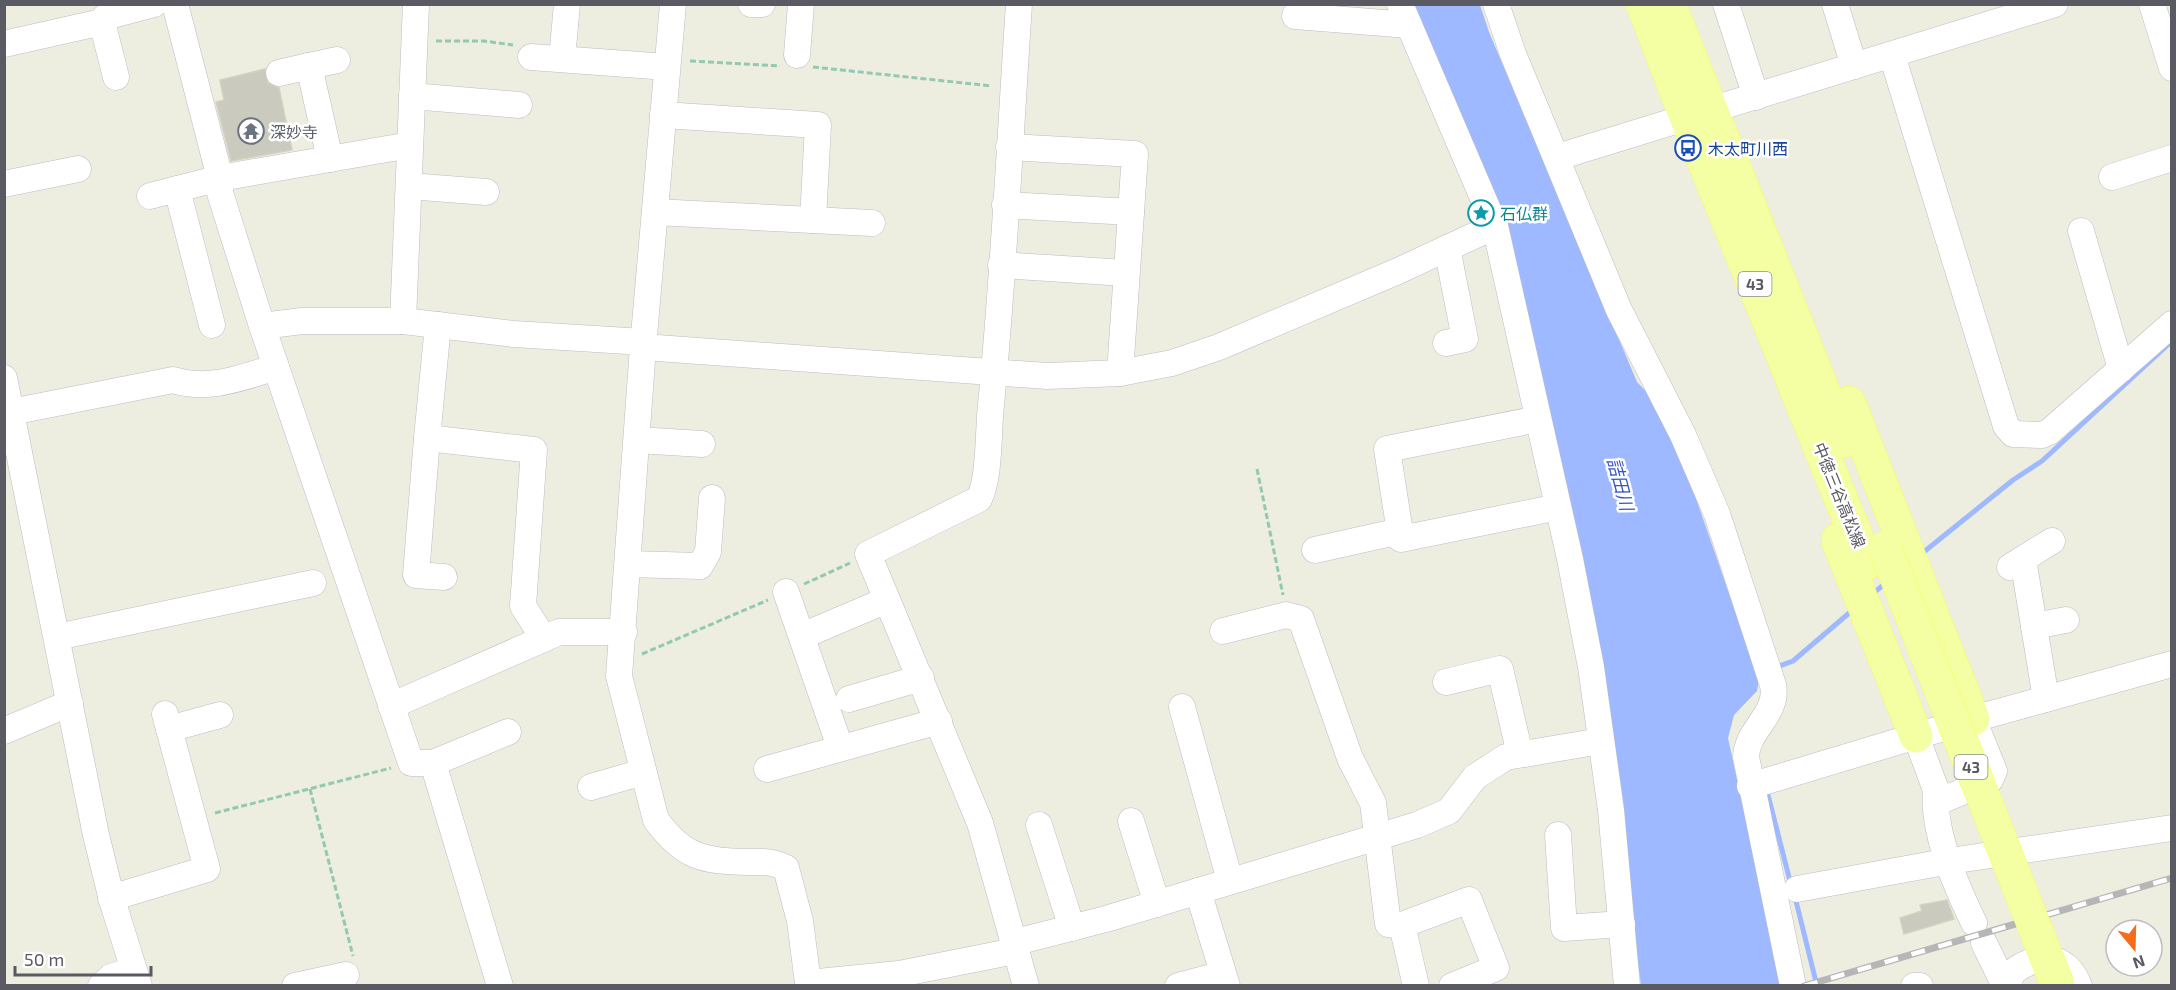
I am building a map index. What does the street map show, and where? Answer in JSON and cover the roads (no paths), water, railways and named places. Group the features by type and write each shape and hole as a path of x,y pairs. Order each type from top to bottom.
{"main road":[{"name":"中徳三谷高松線","path":"1666,5 1699,115 1876,555 2058,986"},
{"path":"1757,256 1821,332 1972,719"},
{"path":"1757,256 1753,317 1916,736"},
{"name":"中徳三谷高松線","path":"1876,555 2035,986"}],"street":[{"path":"4,44 102,22 105,17 154,4"},
{"path":"175,4 220,178 220,193 262,326 392,706 422,763 500,986"},
{"path":"403,321 416,4"},
{"path":"562,59 567,4"},
{"path":"673,4 643,344 620,675 656,820 670,839 684,851 723,861 775,862 786,868 800,921 809,984 923,978 1072,928 1417,825 1449,811 1475,777 1506,757 1601,741"},
{"path":"751,4 762,4"},
{"path":"794,62 801,4"},
{"path":"1019,4 994,374 986,453 986,484 979,498 868,554 980,823 1026,986"},
{"path":"1496,4 1513,54 1558,157 1624,320 1683,435 1717,513 1773,685 1772,707 1746,744 1750,786 1793,986"},
{"path":"1726,4 1756,97"},
{"path":"1835,4 1854,66"},
{"path":"1558,157 2055,4"},
{"path":"2152,4 2172,68"},
{"path":"1295,16 1405,15 1495,226 1591,667 1622,924 1627,986"},
{"path":"102,22 116,77"},
{"path":"1892,55 2006,426 2013,434 2042,435 2049,432 2172,324"},
{"path":"531,57 667,63"},
{"path":"279,73 337,60"},
{"path":"309,66 330,159"},
{"path":"412,96 519,105"},
{"path":"663,115 818,125 813,220"},
{"path":"150,196 220,178 410,145"},
{"path":"1009,147 1135,154 1119,373"},
{"path":"2112,177 2172,158"},
{"path":"4,183 78,169"},
{"path":"409,186 486,192"},
{"path":"177,189 212,325"},
{"path":"1005,205 1131,212"},
{"path":"655,212 872,223"},
{"path":"262,326 302,321 403,321 514,334 994,374 1047,376 1119,373 1172,363 1219,347 1495,226"},
{"path":"2080,231 2121,369"},
{"path":"1447,248 1463,339"},
{"path":"1001,264 1126,273"},
{"path":"438,325 416,575 444,577"},
{"path":"11,412 172,380 189,385 222,384 276,367"},
{"path":"4,378 11,412 11,451 57,637 111,898 136,978 111,977 100,986"},
{"path":"1538,419 1387,449 1401,539 1558,507"},
{"path":"427,438 534,450 523,606 544,639"},
{"path":"637,440 702,444"},
{"path":"628,564 700,566 708,552 712,498"},
{"path":"1316,550 1400,531"},
{"path":"2046,699 2034,626 2017,563 2052,541"},
{"path":"57,637 312,583"},
{"path":"786,592 840,747"},
{"path":"802,636 887,600"},
{"path":"1223,631 1286,615 1301,619 1350,758 1373,803 1388,924 1402,925 1469,900 1496,968 1452,986"},
{"path":"2034,626 2066,620"},
{"path":"392,706 560,632 624,632"},
{"path":"1750,786 1972,719 2172,664"},
{"path":"1446,682 1500,669 1520,754"},
{"path":"849,699 921,678"},
{"path":"4,730 70,704"},
{"path":"1182,707 1230,881"},
{"path":"111,898 207,869 167,721 220,715"},
{"path":"1916,736 1936,790 1945,799 1990,780 1994,771 1972,719"},
{"path":"767,769 939,721"},
{"path":"422,763 508,732"},
{"path":"591,788 643,772"},
{"path":"1936,790 1934,812 1950,861 1979,933 2007,986"},
{"path":"1131,820 1157,904"},
{"path":"1039,825 1072,928"},
{"path":"1797,889 1950,861 2172,828"},
{"path":"1558,835 1564,928 1622,924"},
{"path":"1178,986 1225,980 1198,891"},
{"path":"1402,925 1416,986"},
{"path":"2007,986 2015,969 2046,956 2064,963 2076,976 2079,986"},
{"path":"295,986 350,966"},
{"path":"1914,986 1920,986"}],"water":[{"name":"詰田川","path":"1408,5 1480,5 1489,32 1637,382 1666,412 1759,680 1757,691 1734,715 1728,738 1782,985 1641,985 1595,660 1497,212"}],"waterway":[{"path":"1920,555 2013,480 2042,461 2172,341"},
{"path":"1871,595 1887,582"},
{"path":"1774,668 1793,661 1855,608"},
{"path":"1767,791 1791,885"},
{"path":"1795,897 1817,986"}],"railway":[{"path":"1804,986 2172,878"}],"place":[{"name":"深妙寺","path":"251,131"},
{"name":"木太町川西","path":"1688,148"},
{"name":"石仏群","path":"1481,213"}]}
